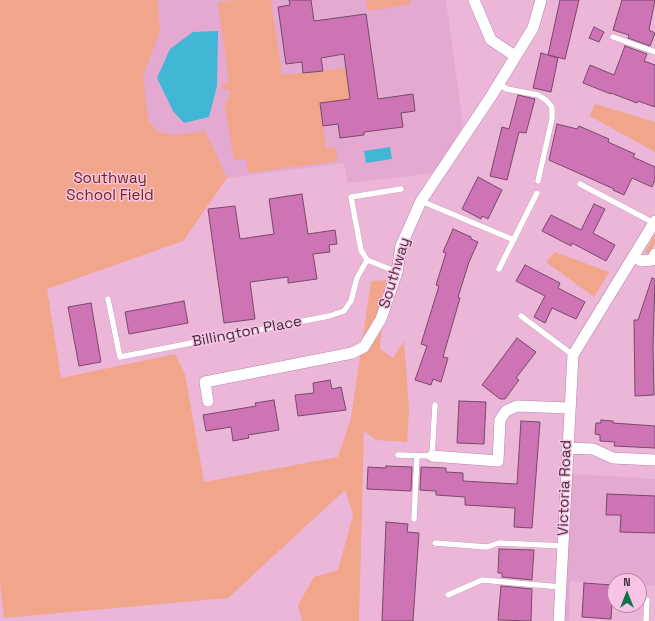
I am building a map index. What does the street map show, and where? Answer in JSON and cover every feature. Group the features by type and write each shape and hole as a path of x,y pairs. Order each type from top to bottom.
{"street":[{"path":"474,0 491,40 515,56"},
{"name":"Southway","path":"208,401 205,382 352,352 364,347 381,319 397,272 401,246 421,200 498,84 533,28 541,0"},
{"path":"573,355 655,222"},
{"path":"634,257 641,261 652,260 655,254"},
{"name":"Victoria Road","path":"558,621 573,355"},
{"path":"432,456 498,461 500,420 506,411 517,406 569,408"},
{"path":"567,448 594,449 614,458 655,460"}],"lane":[{"path":"613,37 655,52"},
{"path":"498,84 507,89 538,95 546,100 552,107 552,119 538,182"},
{"path":"580,184 655,222"},
{"path":"397,272 367,260 361,250 350,197 401,189"},
{"path":"499,269 537,193"},
{"path":"421,200 514,240"},
{"name":"Billington Place","path":"108,299 120,357 329,316 344,311 352,301 356,278 367,260"},
{"path":"521,316 573,355"},
{"path":"398,455 432,456 435,405"},
{"path":"414,520 417,456"},
{"path":"435,543 487,547 499,543 563,546"},
{"path":"448,595 482,580 561,587"}],"shaded area":[{"path":"14,0 446,0 463,125 435,173 348,183 344,163 227,178 183,241"},
{"path":"561,473 655,479 655,586 647,586 647,573 607,573 607,583 570,581 569,621 553,621 560,549"}],"green space":[{"name":"Southway School Field","path":"0,0 158,0 160,31 143,76 148,120 158,132 174,135 205,131 227,178 183,241 47,289 61,378 175,354 185,374 204,482 338,457 351,418 371,281 386,280 380,349 393,358 404,341 409,409 407,442 376,440 364,431 359,621 302,621 298,605 314,577 338,570 353,515 345,490 228,598 4,618 0,582"},
{"path":"235,0 271,0 282,75 346,68 350,99 320,103 326,148 335,147 338,161 248,173 246,159 234,160 224,102 227,103 231,91 222,88 221,84 229,83 218,2"},
{"path":"366,0 410,0 411,4 368,11"},
{"path":"595,104 655,122 655,152 590,116"},
{"path":"655,235 655,243 649,254 645,252"},
{"path":"555,252 609,272 594,297 546,262"}],"water":[{"path":"218,31 217,86 209,117 184,123 173,111 157,78 170,49 193,32"},
{"path":"390,147 392,159 366,163 364,151"}],"building":[{"path":"289,0 311,0 314,21 366,14 378,99 413,94 415,111 401,113 403,127 364,132 364,135 340,138 338,124 323,126 320,103 350,99 344,54 321,58 323,71 303,73 302,62 286,64 278,7 290,5"},
{"path":"560,0 579,0 565,59 548,55"},
{"path":"622,0 655,0 649,30 655,33 650,46 628,38 629,35 613,30"},
{"path":"594,27 604,32 599,42 589,38"},
{"path":"625,46 647,54 644,61 655,65 655,107 638,101 637,103 583,83 590,65 614,75"},
{"path":"541,53 558,58 551,92 533,88"},
{"path":"518,95 535,99 526,133 519,132 507,180 490,176 502,127 509,129"},
{"path":"557,124 577,129 579,126 609,139 608,142 635,154 633,157 655,167 655,180 652,187 632,178 624,195 613,190 614,189 549,160"},
{"path":"478,177 502,190 488,219 482,216 481,219 462,209"},
{"path":"302,194 308,234 335,230 337,244 329,245 330,252 313,254 317,279 288,283 288,277 250,282 255,319 224,323 208,209 235,206 240,239 274,234 269,199"},
{"path":"594,204 605,209 593,233 615,245 606,261 572,243 571,246 542,231 551,215 581,230"},
{"path":"453,229 471,237 471,239 478,242 469,262 458,297 460,298 443,357 448,358 441,382 433,379 431,385 415,380 427,346 421,344 439,286 436,285 446,253 443,252"},
{"path":"525,265 560,283 558,288 585,302 576,319 552,308 545,323 534,317 545,296 516,281"},
{"path":"652,278 655,279 653,347 654,395 635,396 634,320 638,320"},
{"path":"184,301 188,323 129,334 125,312"},
{"path":"91,303 101,362 79,366 68,307"},
{"path":"517,338 536,352 516,378 519,380 505,399 500,399 482,385"},
{"path":"330,380 332,389 341,387 346,410 298,416 295,395 314,393 313,383"},
{"path":"274,400 279,430 248,435 249,438 233,441 231,427 206,431 203,415 256,406 255,403"},
{"path":"459,401 486,402 484,444 457,443"},
{"path":"601,420 613,421 613,423 655,426 655,448 614,446 615,442 600,441 600,435 595,434 596,423 601,423"},
{"path":"521,421 540,422 532,528 514,527 515,508 465,505 465,497 436,495 436,491 420,490 421,467 446,468 446,472 463,473 463,481 517,484"},
{"path":"386,466 412,467 411,491 367,489 368,467 386,468"},
{"path":"607,494 655,496 655,533 620,532 621,515 606,515"},
{"path":"386,522 408,524 407,532 419,533 413,621 382,621"},
{"path":"499,549 534,550 532,580 502,577 502,573 498,573"},
{"path":"584,583 607,585 607,613 611,613 611,619 582,617"},
{"path":"501,586 532,589 531,621 498,620"}]}
